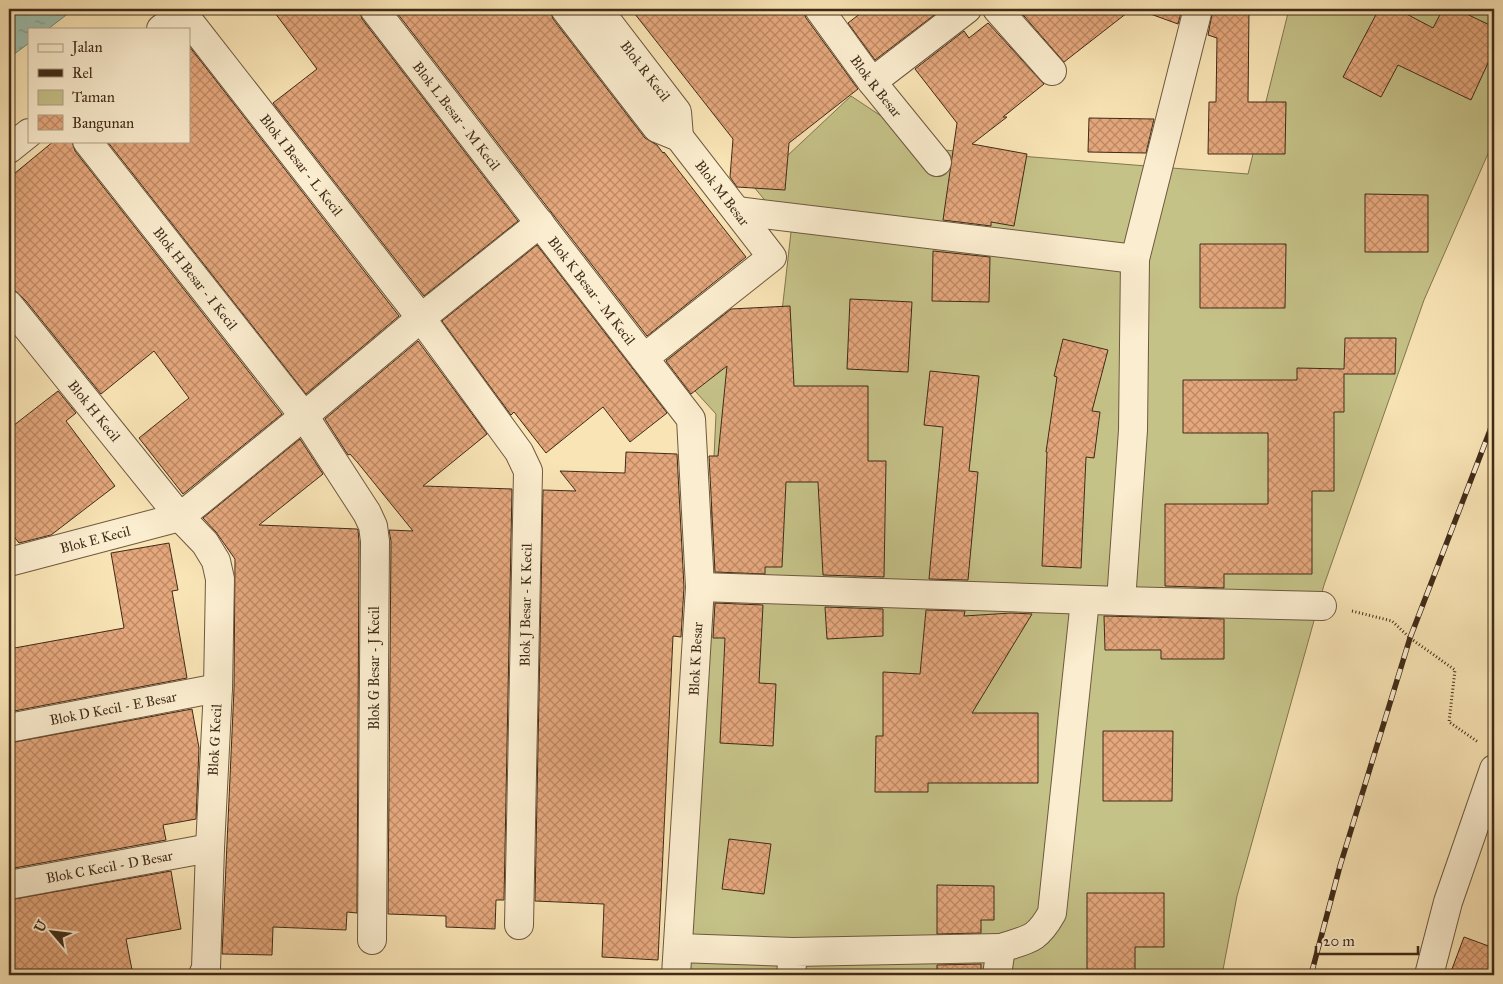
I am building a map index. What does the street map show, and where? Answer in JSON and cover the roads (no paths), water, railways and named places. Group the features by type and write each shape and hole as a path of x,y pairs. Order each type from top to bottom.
{"street":[{"name":"Blok L Besar - M Kecil","path":"374,9 540,223"},
{"name":"Blok M Besar","path":"565,9 657,128 679,137 772,258 644,358"},
{"name":"Blok R Kecil","path":"598,9 677,112 679,137"},
{"name":"Blok R Besar","path":"818,9 872,82 937,162"},
{"path":"872,82 967,9"},
{"path":"997,9 1052,71"},
{"path":"1121,601 1133,430 1134,259 1198,9"},
{"path":"162,28 185,10"},
{"name":"Blok I Besar - L Kecil","path":"185,10 421,318"},
{"path":"9,149 28,135"},
{"name":"Blok H Besar - I Kecil","path":"88,142 304,416"},
{"path":"737,211 1134,259"},
{"path":"180,517 421,318 540,223"},
{"name":"Blok K Besar - M Kecil","path":"540,223 644,358"},
{"name":"Blok H Kecil","path":"9,305 180,517"},
{"name":"Blok J Besar - K Kecil","path":"421,318 519,452 528,471 519,925"},
{"name":"Blok K Besar","path":"644,358 691,420 700,587 676,975"},
{"name":"Blok G Besar - J Kecil","path":"304,416 367,513 373,526 375,541 372,940"},
{"name":"Blok E Kecil","path":"9,562 180,517"},
{"name":"Blok G Kecil","path":"180,517 205,543 216,561 220,579 218,688 206,968 203,975"},
{"path":"700,587 1322,606"},
{"path":"678,948 792,964 1000,948 1028,939 1043,930 1052,913 1085,600"},
{"name":"Blok D Kecil - E Besar","path":"9,728 218,688"},
{"path":"1429,975 1448,902 1494,769"},
{"name":"Blok C Kecil - D Besar","path":"9,885 210,848"},
{"path":"997,975 1000,948"}],"water":[{"path":"9,9 74,9 49,28 28,28 28,44 9,58"}],"railway":[{"path":"1311,975 1340,866 1410,638 1494,420"}]}
